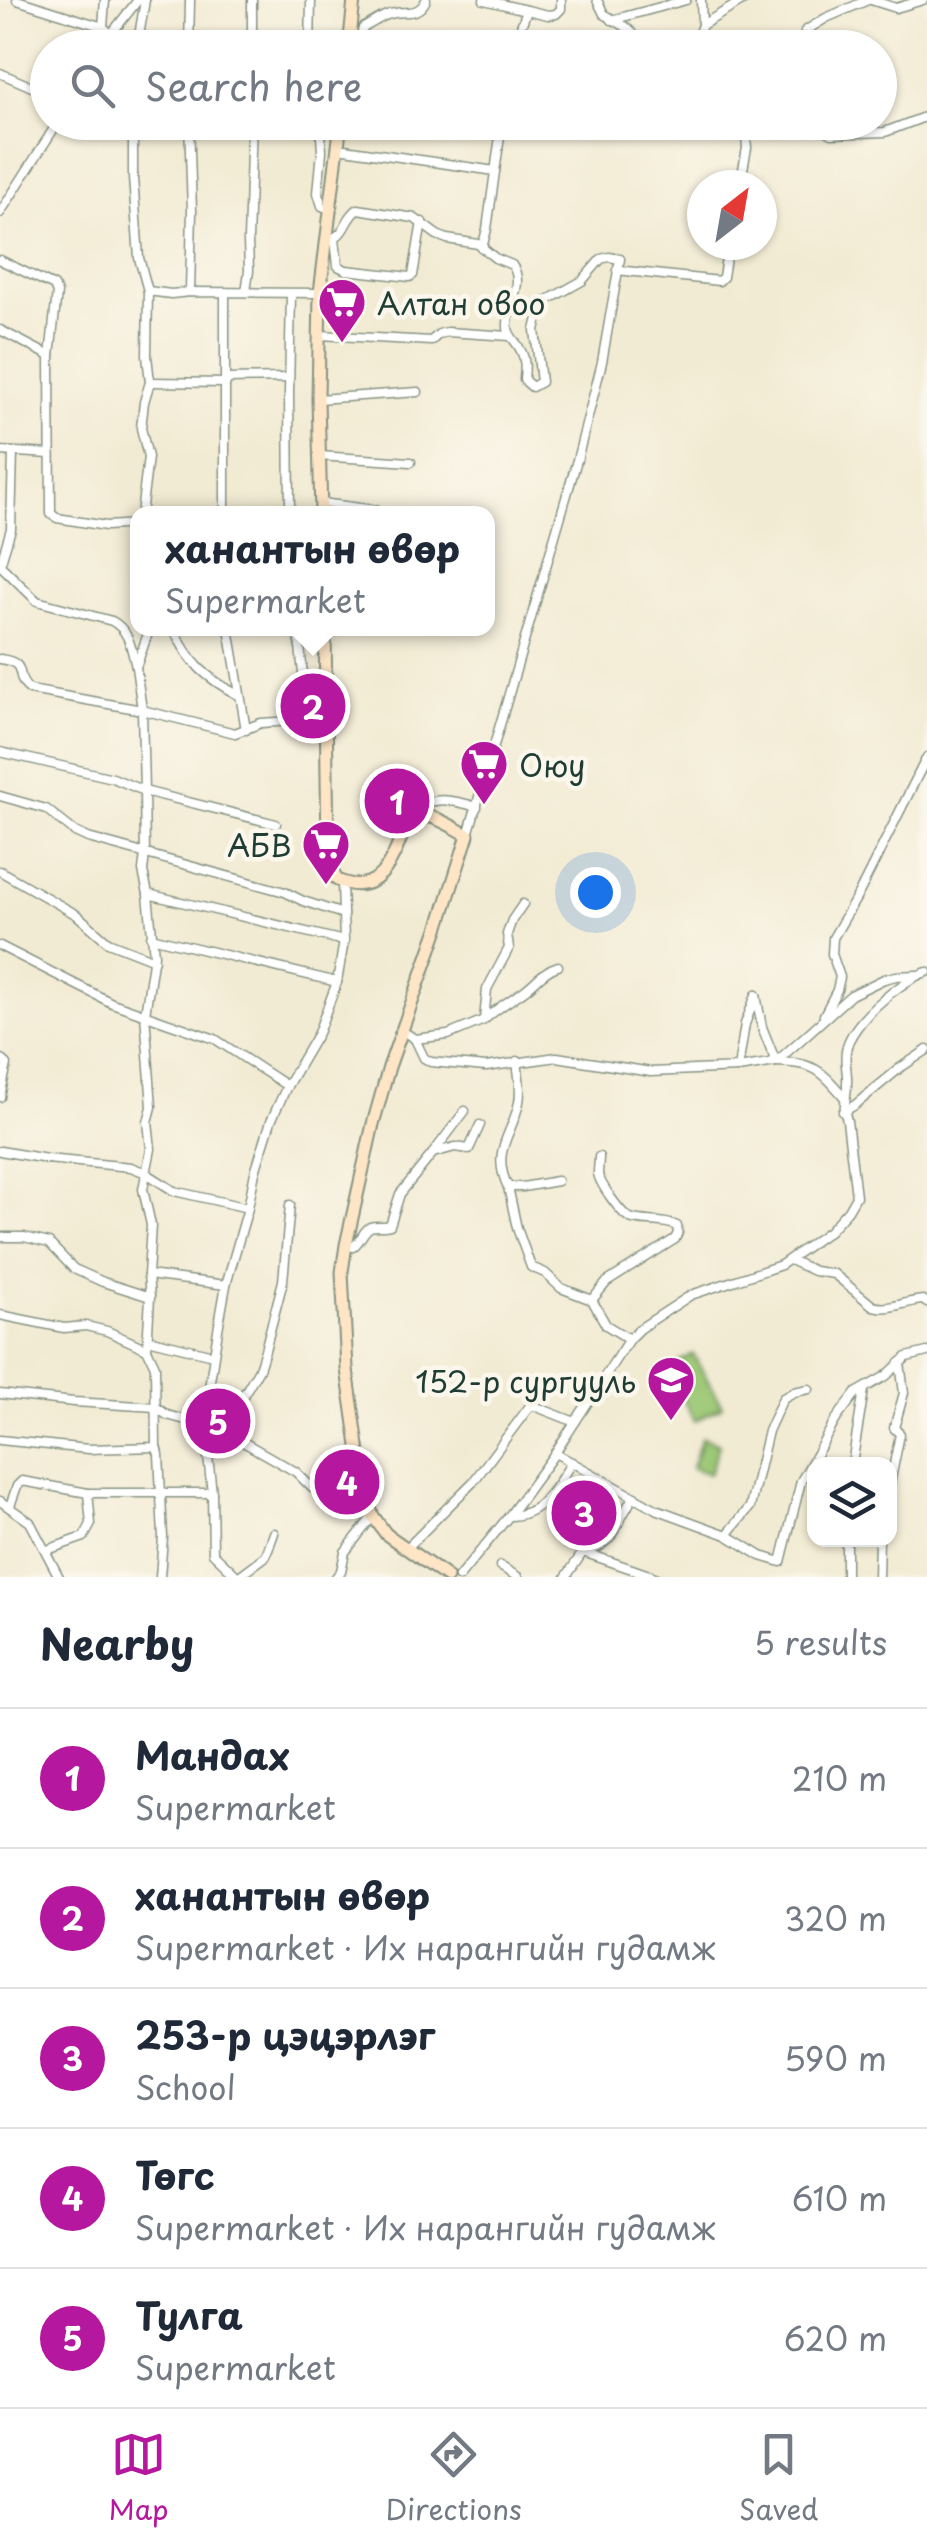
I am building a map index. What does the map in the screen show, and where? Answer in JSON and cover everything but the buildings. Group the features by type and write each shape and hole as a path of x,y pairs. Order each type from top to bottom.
{"main road":[{"path":"351,30 354,0"},
{"path":"321,506 320,293 330,240 339,140"},
{"path":"325,636 330,865 337,880 367,884 382,874 410,815 440,820 468,836 401,1030 374,1124 346,1245 342,1292 346,1354 365,1495 386,1534 447,1577"}],"street":[{"path":"17,0 108,30"},
{"path":"104,0 108,30"},
{"path":"108,30 138,0"},
{"path":"140,30 146,0"},
{"path":"189,30 190,0"},
{"path":"252,0 252,30"},
{"path":"311,30 312,0"},
{"path":"363,30 392,12 416,11 426,0"},
{"path":"484,0 548,15 561,9 561,0"},
{"path":"596,0 604,14 629,30"},
{"path":"612,20 686,0"},
{"path":"700,30 701,0"},
{"path":"702,25 744,0"},
{"path":"807,30 870,0 896,8 923,0"},
{"path":"518,30 526,10"},
{"path":"0,73 30,86"},
{"path":"897,127 927,116"},
{"path":"0,213 47,140"},
{"path":"132,140 139,258 148,292 150,382 141,428 148,457 142,506"},
{"path":"190,140 190,292"},
{"path":"246,292 251,140"},
{"path":"321,140 318,192 322,206 330,209"},
{"path":"482,248 500,140"},
{"path":"743,170 746,140"},
{"path":"338,148 496,171"},
{"path":"422,222 410,277 338,266 330,240 340,235 358,209 414,218 422,222 438,235 478,244 517,272 507,325 525,361 526,385 541,382 535,330 546,301 574,287 601,259 620,259 602,362 577,460 468,836"},
{"path":"0,260 54,286 57,292 50,356 51,514 106,526 130,524"},
{"path":"617,270 720,281 726,260"},
{"path":"148,292 320,293"},
{"path":"225,292 225,506"},
{"path":"290,506 292,294"},
{"path":"0,330 50,356"},
{"path":"319,335 431,341 446,332 510,336"},
{"path":"150,382 289,378"},
{"path":"318,399 418,392"},
{"path":"0,451 50,454"},
{"path":"14,452 11,528 0,565 37,602 122,626 136,667 142,710 142,872 154,960 145,1014 152,1108 148,1122 151,1149 144,1189 151,1224 147,1344 155,1366 156,1447 162,1494 160,1577"},
{"path":"319,456 411,462"},
{"path":"136,667 147,636"},
{"path":"178,636 192,661 210,680 240,696"},
{"path":"230,636 246,730"},
{"path":"299,636 308,720"},
{"path":"0,658 17,662 22,682 30,690 142,710 235,734 261,723 327,723"},
{"path":"0,752 113,778 144,792 276,824"},
{"path":"822,1020 840,977 831,946 833,938 927,757"},
{"path":"0,796 46,809 88,838 285,892 343,914"},
{"path":"410,815 419,806 447,799 477,806"},
{"path":"0,871 76,915 108,942 154,960"},
{"path":"274,1532 266,1556 238,1577 213,1553 204,1419 226,1286 255,1172 271,1122 318,1033 336,982 344,941 342,883"},
{"path":"148,894 344,941"},
{"path":"484,1020 487,988 509,948 507,934 523,904"},
{"path":"152,937 336,982"},
{"path":"0,946 112,1003 215,1039 288,1086"},
{"path":"414,1039 448,1036 484,1020 549,968 558,966"},
{"path":"776,1062 851,995 884,979 927,972"},
{"path":"459,1577 556,1452 639,1329 692,1295 790,1260 829,1231 848,1210 856,1196 843,1112 846,1050 873,1007 916,975"},
{"path":"738,1068 745,1024 756,995 762,1027 776,1062"},
{"path":"401,1030 414,1039 430,1062 486,1067 557,1057 650,1072 776,1062 812,1066 845,1098"},
{"path":"843,1112 927,1050"},
{"path":"0,1058 6,1064 0,1097"},
{"path":"517,1061 519,1106 506,1134 500,1170 531,1266 561,1288 592,1300 606,1326 629,1339"},
{"path":"346,1245 353,1247 372,1226 390,1225 400,1194 464,1111"},
{"path":"433,1153 470,1148 480,1125"},
{"path":"0,1150 131,1167 174,1191 248,1208"},
{"path":"592,1300 607,1282 678,1233 677,1226 665,1221 630,1218 620,1210 602,1184 598,1172 600,1156"},
{"path":"508,1187 557,1181"},
{"path":"290,1205 283,1281 265,1350 238,1404 234,1421 244,1444 296,1472 312,1488 340,1496 365,1495"},
{"path":"0,1237 49,1242 74,1269 150,1296"},
{"path":"790,1260 814,1271 834,1274 873,1306 923,1300 927,1303"},
{"path":"148,1275 226,1286"},
{"path":"0,1315 64,1328 86,1326 147,1344 214,1355"},
{"path":"556,1452 633,1498 781,1562 800,1481 836,1418 856,1393 907,1357 927,1352"},
{"path":"895,1457 900,1434 894,1428 904,1393 900,1363"},
{"path":"726,1535 750,1507 768,1431 782,1398 809,1389"},
{"path":"853,1457 864,1390"},
{"path":"0,1394 156,1407 166,1415 193,1422 234,1421"},
{"path":"407,1548 473,1482 529,1407 575,1422"},
{"path":"0,1440 88,1449 156,1447"},
{"path":"509,1516 523,1516 548,1497 572,1462"},
{"path":"10,1506 22,1481 88,1493 212,1494"},
{"path":"46,1550 84,1537 91,1524 88,1493"},
{"path":"566,1577 583,1552 600,1547 610,1538 633,1498"},
{"path":"0,1501 30,1522 59,1577"},
{"path":"342,1575 346,1552 374,1516"},
{"path":"846,1547 846,1577"},
{"path":"878,1577 879,1547"},
{"path":"583,1552 655,1577"},
{"path":"500,1566 518,1577"}],"green space":[{"path":"693,1354 722,1406 695,1421 666,1369"},
{"path":"702,1437 719,1444 709,1474 692,1468"}],"place":[{"name":"Алтан овоо","path":"342,344"},
{"name":"ханантын өвөр","path":"313,706"},
{"name":"Мандах","path":"397,801"},
{"name":"Оюу","path":"484,806"},
{"name":"АБВ","path":"326,886"},
{"name":"Тулга","path":"218,1421"},
{"name":"152-р сургууль","path":"671,1422"},
{"name":"Төгс","path":"347,1482"},
{"name":"253-р цэцэрлэг","path":"584,1513"}]}
